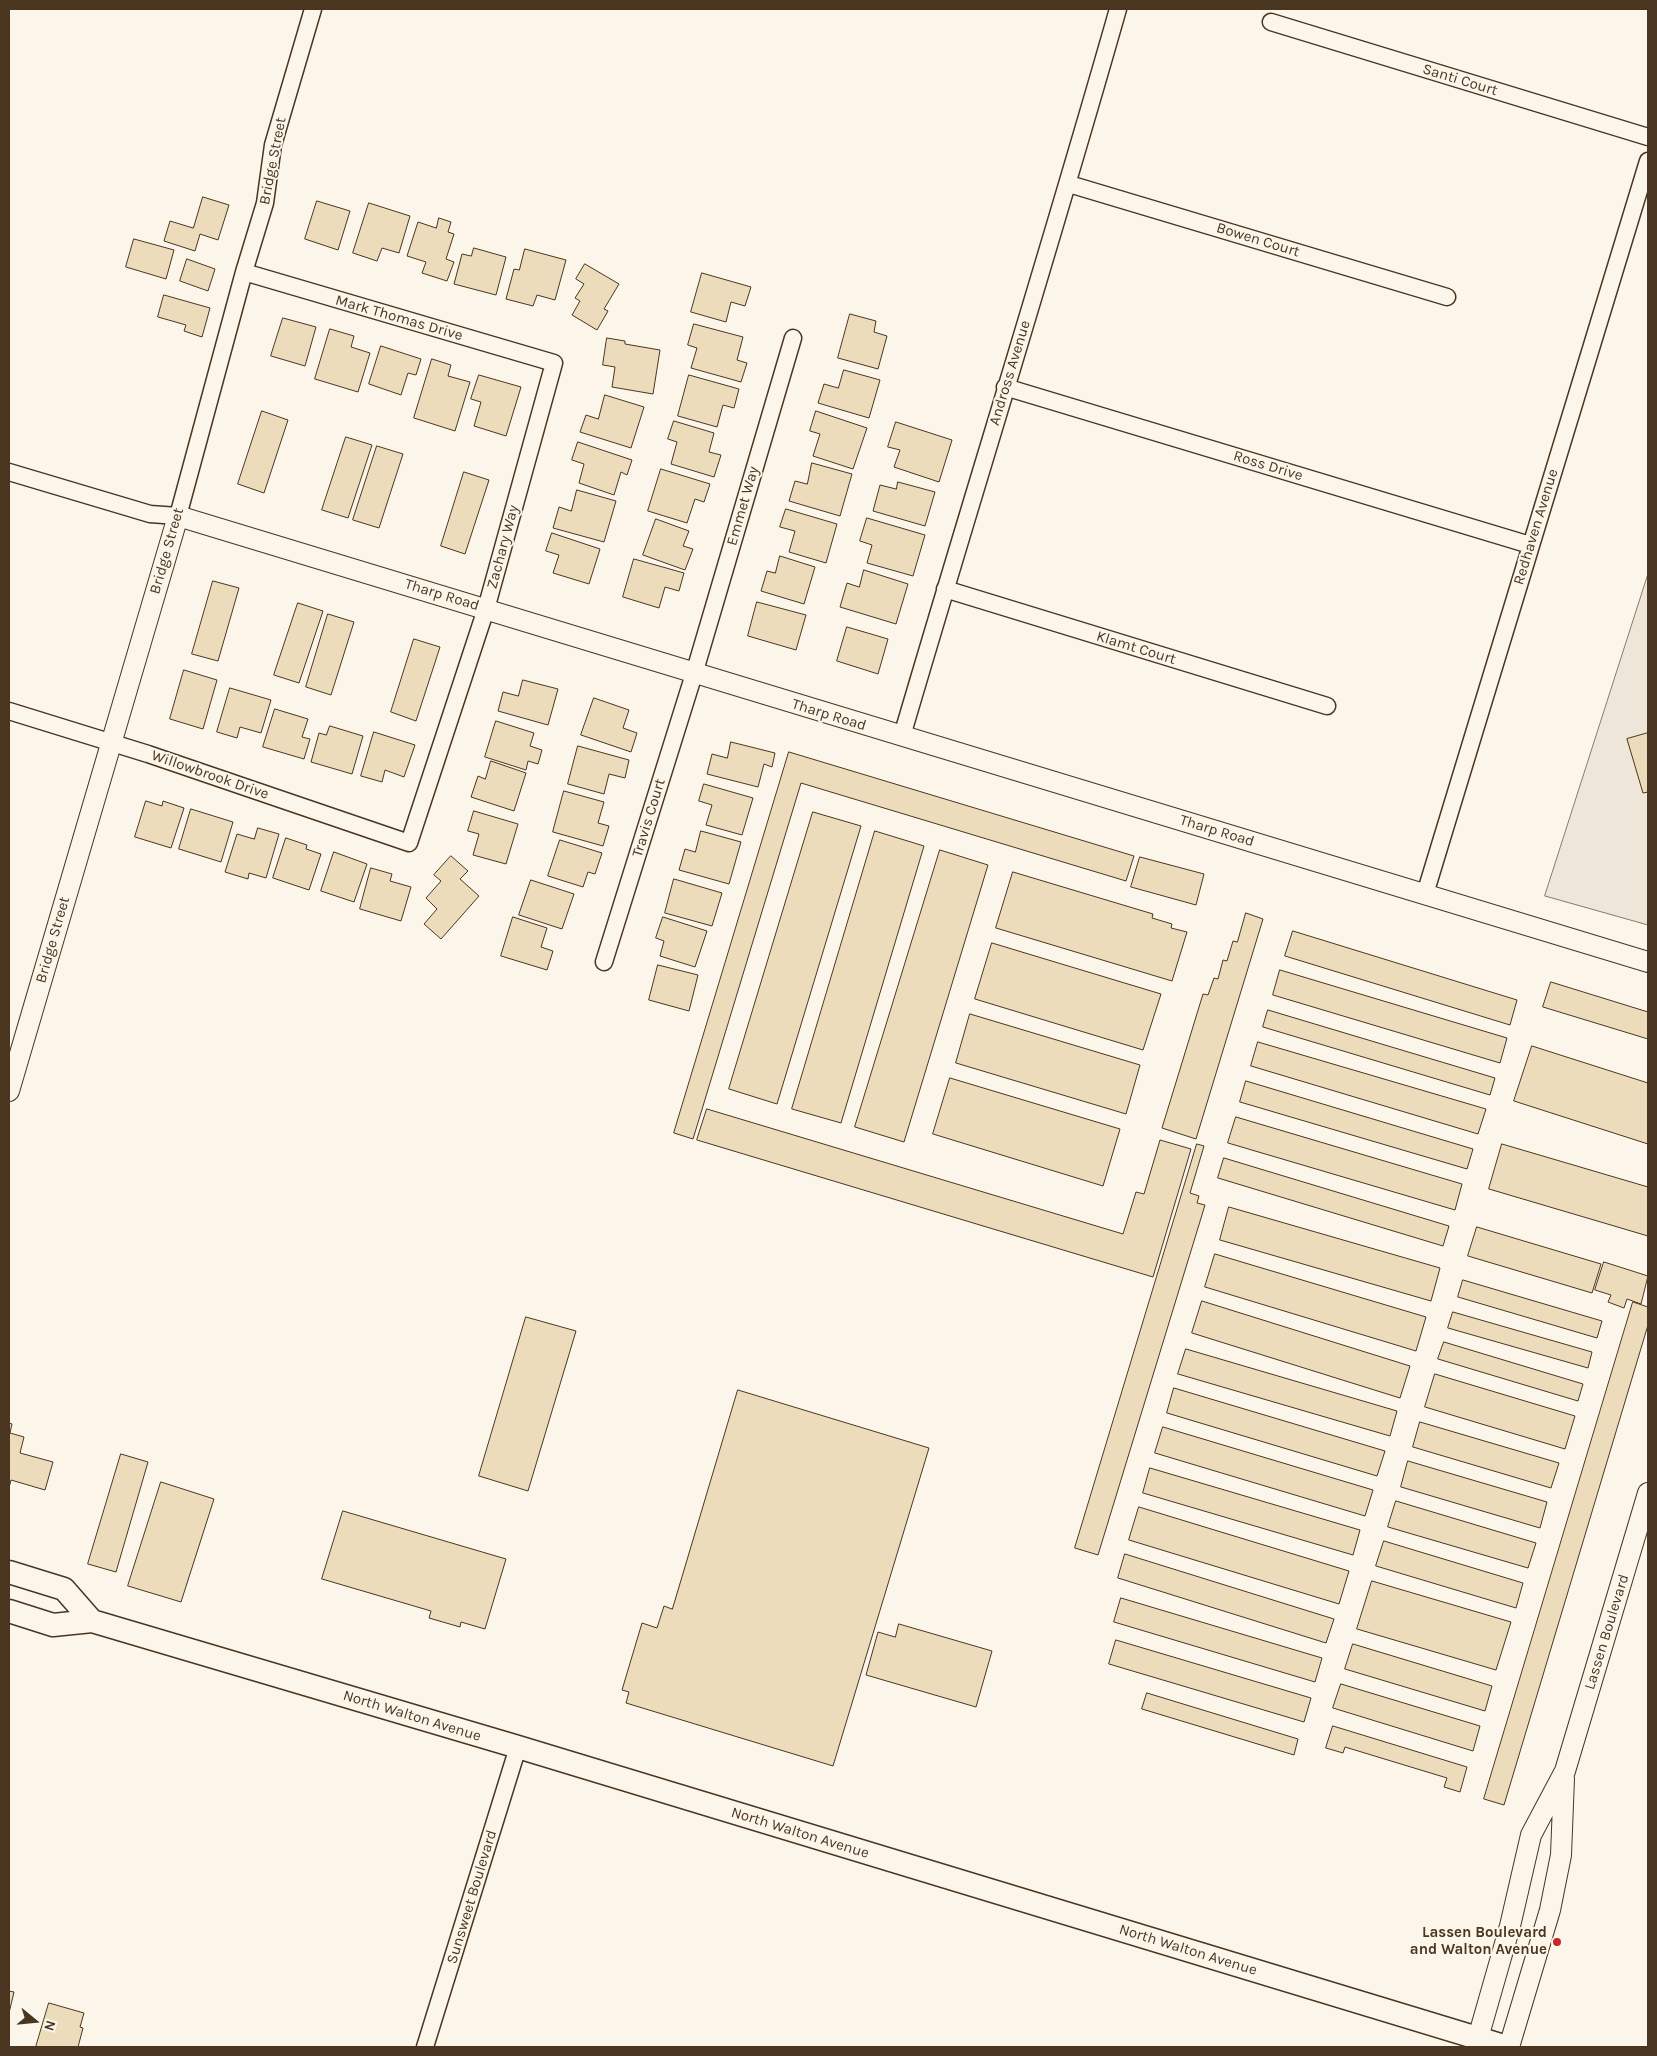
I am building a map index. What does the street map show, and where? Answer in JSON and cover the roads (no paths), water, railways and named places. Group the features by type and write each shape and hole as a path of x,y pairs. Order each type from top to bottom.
{"main road":[{"path":"9,1572 64,1590 92,1620"},
{"name":"North Walton Avenue","path":"9,1611 52,1625 92,1620 1508,2047"}],"street":[{"name":"Bridge Street","path":"9,1091 178,516 244,272 265,203 273,145 313,9"},
{"name":"Andross Avenue","path":"902,736 1006,387 1069,184 1118,9"},
{"name":"Santi Court","path":"1271,22 1648,137"},
{"name":"Redhaven Avenue","path":"1425,894 1648,162"},
{"name":"Bowen Court","path":"1069,184 1447,297"},
{"name":"Mark Thomas Drive","path":"244,272 554,363"},
{"name":"Emmet Way","path":"694,674 793,338"},
{"name":"Zachary Way","path":"409,844 486,609 554,363"},
{"name":"Ross Drive","path":"1006,387 1530,545"},
{"name":"Tharp Road","path":"9,472 150,514 178,516 1648,962"},
{"name":"Klamt Court","path":"945,589 1327,706"},
{"name":"Travis Court","path":"604,962 694,674"},
{"name":"Willowbrook Drive","path":"9,711 112,742 409,844"},
{"name":"Lassen Boulevard","path":"1478,2038 1510,1926 1531,1835 1565,1771 1648,1493"},
{"name":"Sunsweet Boulevard","path":"425,2047 518,1747"},
{"name":"Lassen Boulevard","path":"1508,2047 1550,1910 1561,1855 1565,1771"}],"place":[{"name":"Lassen Boulevard and Walton Avenue","path":"1557,1942"}]}
